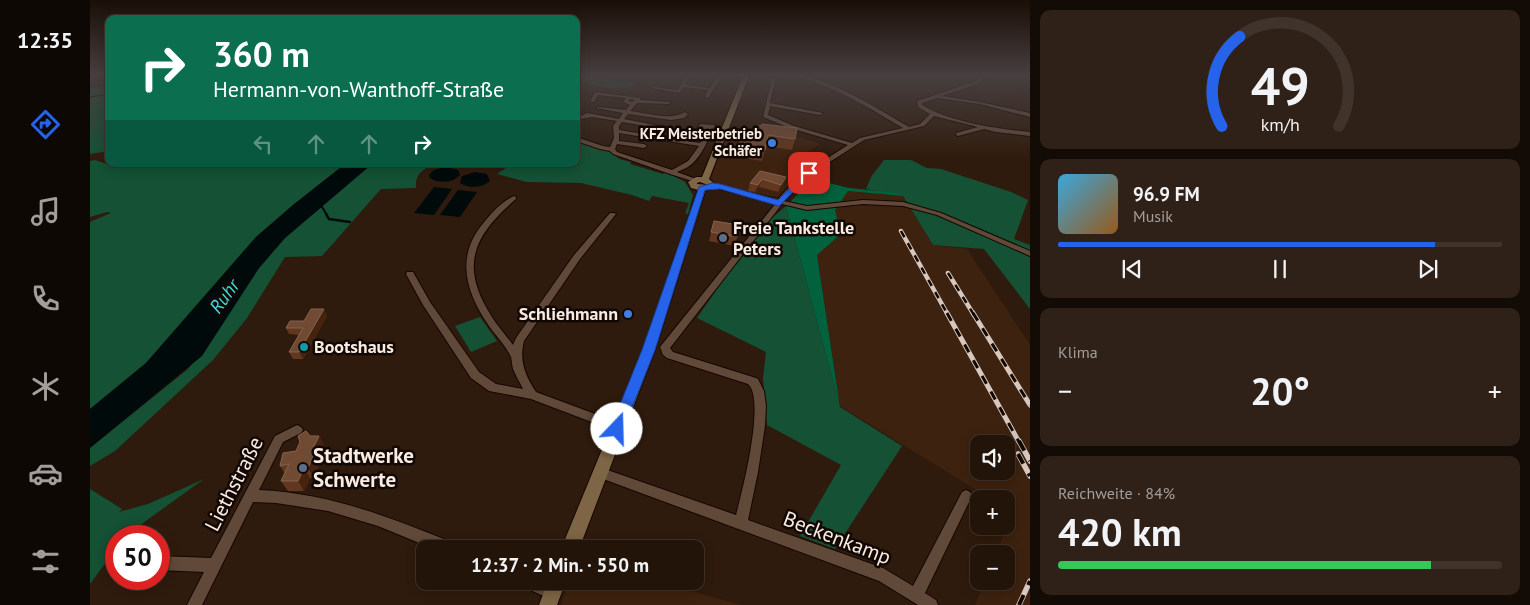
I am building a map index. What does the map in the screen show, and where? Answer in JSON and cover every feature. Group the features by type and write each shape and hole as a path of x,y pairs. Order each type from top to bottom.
{"main road":[{"path":"573,540 649,350 703,184 735,104"}],"street":[{"path":"580,125 586,117 591,104"},
{"path":"612,149 619,121 634,104"},
{"path":"768,104 765,116 772,122 852,145"},
{"path":"769,104 820,113"},
{"path":"866,104 909,129"},
{"path":"918,104 933,114 985,127 1030,134"},
{"path":"987,104 1030,116"},
{"path":"598,108 671,118 682,117 685,114"},
{"path":"741,522 755,460 760,416 758,387 754,382 722,370 670,355 666,352 666,347 779,203 809,173 852,145 873,135 922,125 933,114"},
{"path":"586,117 657,126"},
{"path":"958,134 985,127"},
{"path":"616,131 702,145"},
{"path":"672,173 689,164 709,132"},
{"path":"580,140 602,148 612,149 620,157 703,184 779,203 817,209 863,202 903,204 939,214 1030,254"},
{"path":"615,142 644,146"},
{"path":"514,198 488,220 475,239 470,274 477,297 515,356 522,378 532,395"},
{"path":"515,356 519,340 552,291 612,214"},
{"path":"410,274 426,303 475,375 493,388 532,395 618,427"},
{"name":"Liethstraße","path":"194,605 254,496 279,439 297,430"},
{"name":"Beckenkamp","path":"599,472 883,575 931,605"},
{"path":"254,496 318,502 347,509 428,540"},
{"path":"916,595 966,496"},
{"path":"170,563 215,565"}],"shaded area":[{"path":"730,128 802,138 820,144 805,154 823,162 777,202 714,183 710,179"},
{"path":"848,191 903,196 933,245 967,249 1030,345 1030,605 975,605 981,590 1015,590 1015,545 999,545 1003,535 1015,535 1015,490 976,490 840,406 817,255 841,234 834,210"},
{"path":"566,590 687,590 742,605 561,605"}],"green space":[{"path":"90,104 105,104 105,152 90,154"},
{"path":"580,142 610,150 619,159 631,162 630,164 663,174 666,172 685,182 693,195 688,214 685,213 689,203 652,196 649,201 581,183 527,182 497,174 508,167 580,167"},
{"path":"95,160 105,163 105,167 341,167 256,237 146,363 90,409 90,222 111,213 107,212 90,217 90,161"},
{"path":"884,160 911,160 927,168 941,169 1011,192 1028,200 1014,239 1030,245 1030,309 984,249 933,245 903,196 866,189 871,177"},
{"path":"368,167 428,167 418,176 416,188 381,189 322,256 285,257 247,318 213,360 115,451 90,466 90,448 188,369 259,268 285,238"},
{"path":"813,179 849,188 898,193 903,196 848,191 835,210 841,234 817,255 840,407 786,206"},
{"path":"786,206 840,407 902,446 835,549 800,536 841,465 767,425 763,378 766,352 697,318 759,229"},
{"path":"480,317 497,341 471,352 455,326"},
{"path":"204,479 140,525 105,525 105,564 90,584 90,489 122,509 119,512 148,504"}],"water":[{"name":"Ruhr","path":"341,167 368,167 285,238 259,268 202,356 90,448 90,409 146,363 256,237"},
{"path":"445,167 458,170 460,175 446,182 430,178 429,175 434,170"},
{"path":"475,172 487,174 490,181 475,187 460,183 462,176"},
{"path":"434,187 452,189 434,215 414,213"},
{"path":"458,190 477,192 460,217 440,215"}],"building":[{"path":"762,124 797,128 795,139 768,135 765,150 738,146 742,135 754,136 757,126"},
{"path":"760,171 786,177 781,185 762,179 758,185 750,183"},
{"path":"714,221 739,225 737,237 711,232"},
{"path":"311,309 324,309 299,352 289,352 303,328 286,328 290,321 304,321"},
{"path":"306,431 310,436 319,436 312,450 316,450 308,468 304,468 298,481 281,481 289,464 280,466 283,453 296,451 300,442 298,436"}],"waterway":[{"path":"320,204 327,215"},
{"path":"326,214 329,219 350,222"}],"railway":[{"path":"901,231 948,315"},
{"path":"948,273 974,315"},
{"path":"947,313 1019,442"},
{"path":"973,313 1030,405"},
{"path":"1019,441 1030,461"},
{"path":"1018,454 1030,476"},
{"path":"1019,605 1030,581"}],"place":[{"name":"KFZ Meisterbetrieb Schäfer","path":"772,143"},
{"name":"Freie Tankstelle Peters","path":"723,238"},
{"name":"Schliehmann","path":"628,314"},
{"name":"Bootshaus","path":"304,347"},
{"name":"Stadtwerke Schwerte","path":"303,468"}],"route":[{"path":"617,429 649,350 702,189 713,186 720,187 779,203 809,173"}]}
